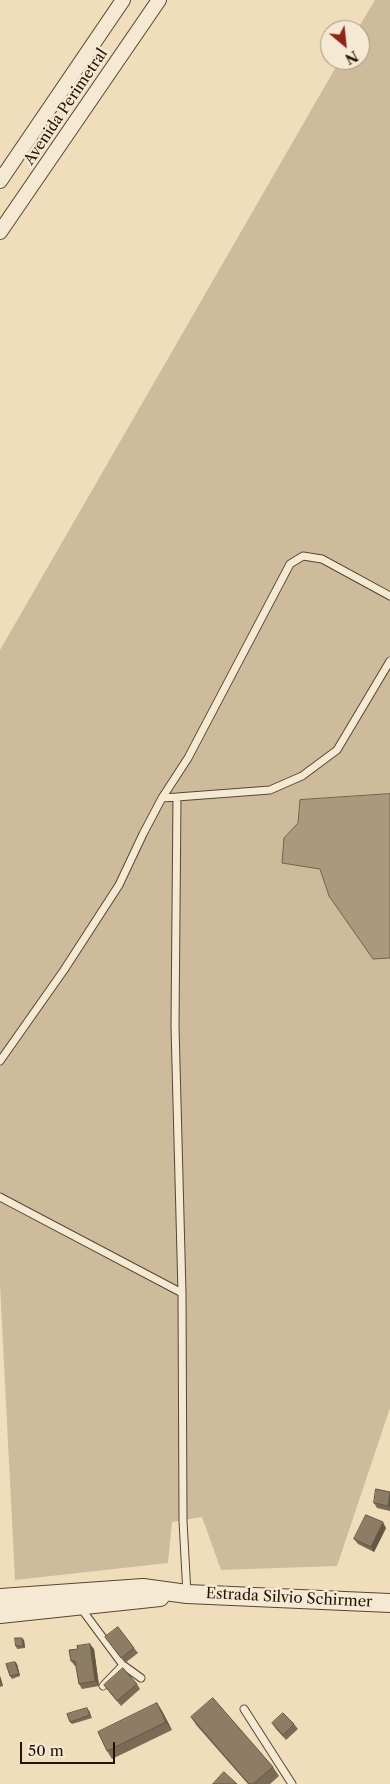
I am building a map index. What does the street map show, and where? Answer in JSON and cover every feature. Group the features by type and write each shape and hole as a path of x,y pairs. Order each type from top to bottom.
{"street":[{"name":"Avenida Perimetral","path":"0,181 123,0"},
{"name":"Avenida Perimetral","path":"0,232 158,0"},
{"name":"Estrada Silvio Schirmer","path":"0,1598 143,1588 187,1594 390,1603"},
{"name":"Estrada Silvio Schirmer","path":"0,1614 187,1594"}],"lane":[{"path":"0,1061 64,970 119,884 162,798 188,758 290,564 303,556 322,560 390,596"},
{"path":"162,798 270,790 302,776 338,750 390,661"},
{"path":"177,796 176,1026 182,1293 183,1521 187,1594"},
{"path":"0,1197 182,1293"},
{"path":"79,1606 123,1665 141,1678"},
{"path":"103,1686 123,1665"},
{"path":"244,1709 292,1784"}],"shaded area":[{"path":"375,0 390,0 390,1408 337,1566 221,1570 202,1517 172,1522 168,1563 15,1580 0,1285 0,650 334,70 370,70 370,20 363,20"},
{"path":"390,794 390,958 373,959 329,896 320,869 282,863 284,838 298,823 300,800"}],"building":[{"path":"376,1489 390,1492 388,1506 374,1503"},
{"path":"366,1515 383,1522 371,1547 354,1539"},
{"path":"118,1627 134,1648 121,1658 105,1637"},
{"path":"15,1638 22,1638 23,1646 16,1646"},
{"path":"90,1644 95,1681 79,1684 75,1661 71,1661 69,1650 78,1649 77,1646"},
{"path":"15,1662 19,1674 10,1676 6,1664"},
{"path":"123,1668 137,1684 117,1701 104,1685"},
{"path":"213,1698 273,1767 253,1784 249,1784 191,1717"},
{"path":"157,1703 166,1722 107,1751 98,1732"},
{"path":"87,1708 90,1715 70,1722 67,1714"},
{"path":"283,1713 294,1724 283,1735 272,1723"},
{"path":"224,1772 237,1784 213,1784"}]}
